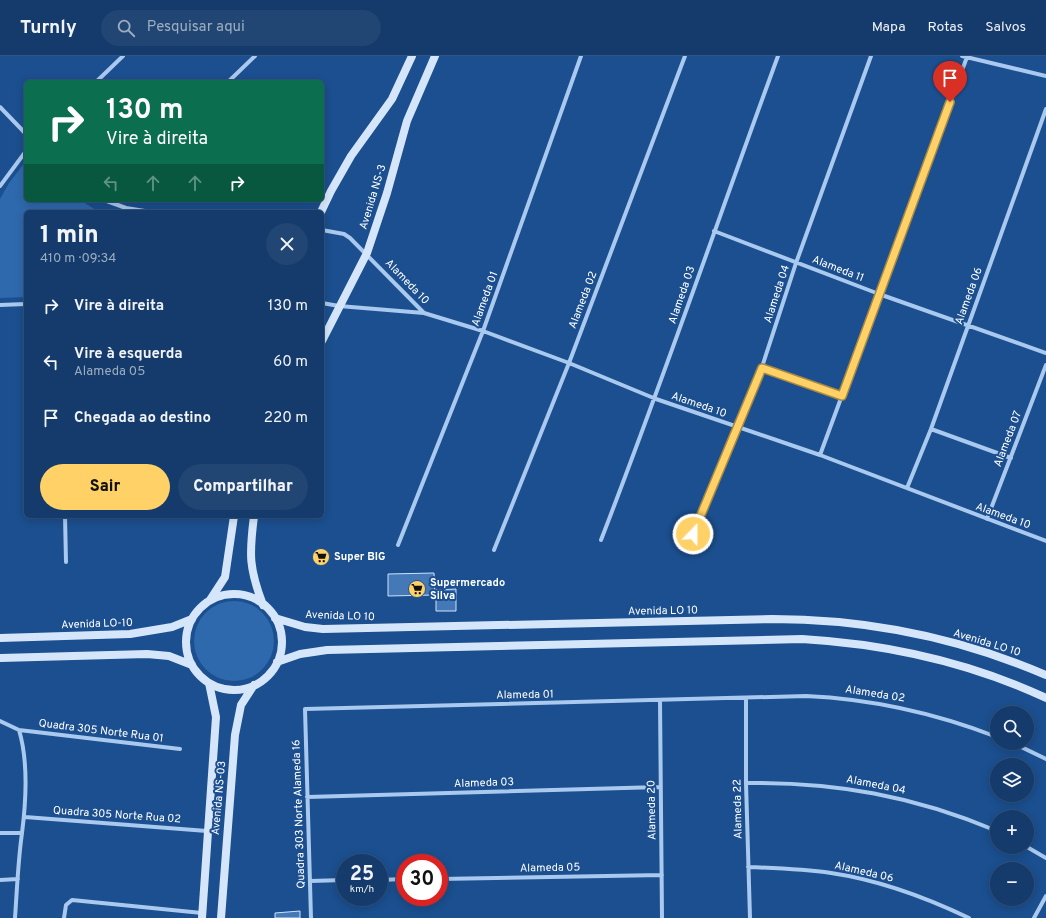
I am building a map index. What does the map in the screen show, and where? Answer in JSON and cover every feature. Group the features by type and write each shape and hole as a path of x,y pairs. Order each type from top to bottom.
{"street":[{"path":"98,80 123,56"},
{"path":"230,80 255,56"},
{"path":"322,210 351,156 392,99 412,56"},
{"name":"Avenida NS-3","path":"324,337 367,253 388,193 407,121 435,56"},
{"name":"Alameda 01","path":"398,545 483,331 581,56"},
{"name":"Alameda 02","path":"494,550 569,363 685,56"},
{"name":"Alameda 03","path":"601,540 656,399 714,232 778,56"},
{"name":"Alameda 04","path":"693,534 762,368 796,263 871,56"},
{"path":"962,56 1046,76"},
{"path":"820,455 967,57"},
{"path":"0,107 24,132"},
{"name":"Alameda 06","path":"907,488 931,429 1046,109"},
{"path":"0,186 24,154"},
{"path":"110,202 122,207 139,210"},
{"name":"Alameda 10","path":"324,230 344,234 367,253 424,312 483,331 569,363 656,399 737,428 820,455 1046,541"},
{"name":"Alameda 11","path":"714,232 879,294 968,324 1046,353"},
{"path":"324,303 339,306 424,312"},
{"path":"0,305 24,304"},
{"name":"Alameda 07","path":"986,519 1046,365"},
{"path":"762,368 842,396"},
{"path":"931,429 1011,458"},
{"path":"65,518 66,562"},
{"path":"209,602 225,577 234,518"},
{"path":"254,518 250,561 253,579 263,605"},
{"path":"237,595 250,598 263,605 275,618 279,627 281,640 277,662 269,674 254,685 241,689 232,690 217,687 208,683 192,666 187,652 187,632 192,619 201,608 209,602 223,596 237,595"},
{"name":"Avenida LO 10","path":"275,618 305,627 323,629 814,620 873,626 923,636 992,654 1046,675"},
{"name":"Avenida LO-10","path":"0,638 130,634 172,627 192,619"},
{"path":"277,662 300,654 327,650 802,639 856,644 935,659 999,678 1046,698"},
{"path":"0,658 147,654 169,656 192,666"},
{"name":"Avenida NS-03","path":"202,915 216,717 208,683"},
{"name":"Avenida NS-03","path":"221,918 235,735 242,705 254,685"},
{"name":"Alameda 02","path":"746,699 806,696 869,702 905,708 971,727 990,734"},
{"name":"Alameda 01","path":"304,709 746,699"},
{"name":"Alameda 22","path":"746,699 746,783 750,918"},
{"name":"Alameda 20","path":"660,701 662,918"},
{"name":"Quadra 303 Norte Alameda 16","path":"304,709 311,918"},
{"name":"Quadra 305 Norte Rua 01","path":"0,721 19,730 180,749"},
{"path":"14,918 22,833 25,817 23,744 19,730"},
{"path":"1027,750 1046,759"},
{"name":"Alameda 04","path":"746,783 812,784 848,788 912,801 990,828"},
{"name":"Alameda 03","path":"307,797 660,787"},
{"name":"Quadra 305 Norte Rua 02","path":"25,817 208,831"},
{"path":"0,832 22,833"},
{"path":"1034,851 1046,858"},
{"name":"Alameda 06","path":"748,867 831,873 868,880 933,901 969,918"},
{"name":"Alameda 05","path":"448,878 662,875"},
{"path":"0,880 18,879"},
{"path":"310,881 336,880"},
{"path":"1034,918 1046,896"},
{"path":"64,918 66,905 72,900 202,915"}],"shaded area":[{"path":"24,164 24,202 83,202 96,210 24,210 24,297 0,298 0,199 9,183"},
{"path":"234,601 249,604 262,613 271,626 274,641 271,656 262,669 249,678 234,681 219,678 206,669 197,656 194,641 197,626 206,613 219,604"}],"building":[{"path":"434,573 435,595 388,596 388,574"},
{"path":"456,589 456,611 436,611 436,590"},
{"path":"300,911 300,918 275,918 275,913"}],"place":[{"name":"Super BIG","path":"321,557"},
{"name":"Supermercado Silva","path":"417,589"}],"route":[{"path":"693,534 762,368 842,396 950,102"}]}
